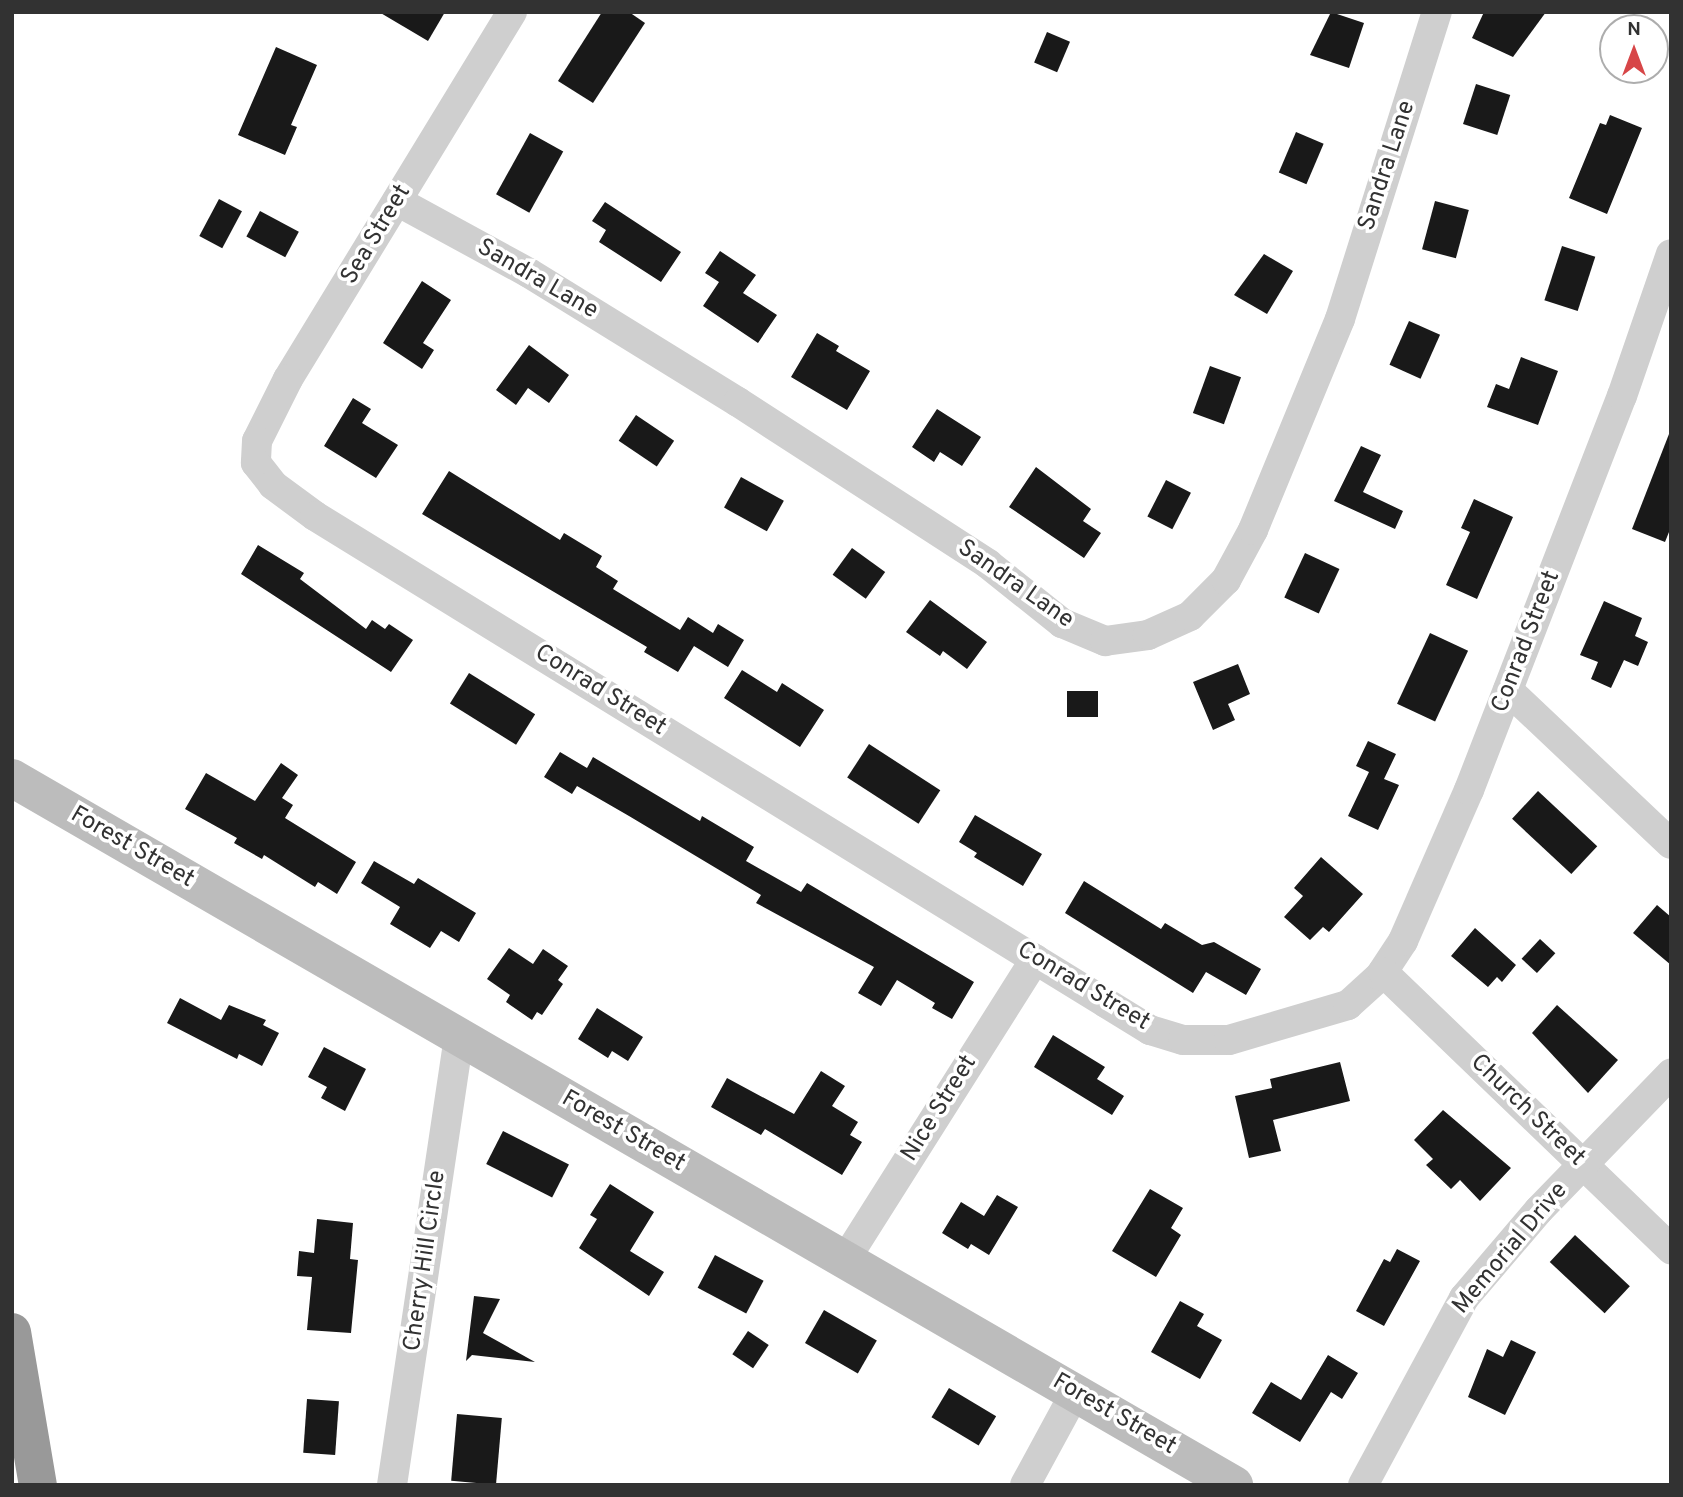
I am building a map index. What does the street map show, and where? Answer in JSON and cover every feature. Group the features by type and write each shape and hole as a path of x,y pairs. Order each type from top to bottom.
{"highway":[{"path":"12,1332 38,1485"}],"street":[{"name":"Sea Street","path":"256,463 257,440 288,379 512,12"},
{"name":"Sandra Lane","path":"397,201 529,273 738,402 988,565 1062,624 1105,641 1147,635 1190,616 1226,580 1253,530 1340,319 1437,12"},
{"name":"Conrad Street","path":"256,463 273,485 315,516 1150,1030 1183,1040 1229,1040 1348,1005 1383,972 1424,897 1508,690 1622,396 1671,254"},
{"path":"1508,690 1671,844"},
{"name":"Forest Street","path":"12,778 1234,1485"},
{"name":"Nice Street","path":"845,1260 1035,959"},
{"name":"Church Street","path":"1383,972 1671,1249"},
{"name":"Cherry Hill Circle","path":"392,1485 459,1037"},
{"name":"Memorial Drive","path":"1363,1485 1464,1298 1583,1164 1671,1073"},
{"path":"1024,1485 1075,1393"}],"building":[{"path":"379,12 445,12 428,41"},
{"path":"602,12 629,12 645,23 593,103 558,81"},
{"path":"1331,12 1364,23 1349,68 1310,55"},
{"path":"1484,12 1546,12 1513,57 1472,38"},
{"path":"1047,32 1070,42 1057,72 1034,62"},
{"path":"276,47 317,65 291,125 297,127 285,155 238,135"},
{"path":"1476,84 1510,95 1497,135 1463,124"},
{"path":"1610,115 1642,128 1607,214 1569,198 1600,123 1606,125"},
{"path":"1296,132 1324,144 1306,184 1279,173"},
{"path":"530,133 563,151 529,213 496,194"},
{"path":"219,199 242,211 222,248 199,236"},
{"path":"1435,201 1469,210 1456,258 1422,249"},
{"path":"605,202 681,252 661,282 599,242 606,230 592,221"},
{"path":"260,211 299,232 285,257 246,237"},
{"path":"1562,246 1595,257 1578,311 1544,300"},
{"path":"720,251 756,275 743,293 777,315 758,343 703,306 719,282 705,273"},
{"path":"1264,254 1293,271 1267,314 1234,295"},
{"path":"422,281 451,300 423,343 434,350 422,369 383,343"},
{"path":"1409,321 1440,335 1421,379 1389,365"},
{"path":"817,333 839,346 836,351 870,371 847,410 791,377"},
{"path":"529,345 569,375 549,403 528,388 516,405 496,390"},
{"path":"1521,357 1558,371 1538,425 1487,407 1496,384 1509,389"},
{"path":"1210,366 1241,377 1224,424 1193,413"},
{"path":"353,398 371,409 362,423 398,445 376,478 324,446"},
{"path":"937,409 981,437 962,466 940,452 934,462 912,447"},
{"path":"636,415 674,441 657,466 619,441"},
{"path":"1669,434 1671,527 1665,542 1632,529"},
{"path":"1361,446 1381,455 1363,492 1403,511 1395,529 1334,501"},
{"path":"1036,467 1091,509 1083,521 1101,533 1084,558 1009,507"},
{"path":"449,471 560,540 564,533 602,556 596,567 618,581 613,589 680,630 688,617 713,633 718,624 744,640 728,667 694,646 678,672 644,652 647,647 422,514"},
{"path":"741,477 784,501 767,531 724,508"},
{"path":"1166,480 1191,493 1172,529 1147,517"},
{"path":"1474,499 1513,517 1477,599 1446,585 1470,532 1461,528"},
{"path":"258,545 304,573 300,579 366,629 372,620 385,629 389,624 413,640 391,672 241,574"},
{"path":"852,548 885,572 866,599 833,575"},
{"path":"1305,553 1339,569 1319,613 1284,597"},
{"path":"930,600 987,642 967,669 943,651 940,656 906,632"},
{"path":"1604,601 1642,618 1635,636 1648,642 1638,666 1624,660 1611,688 1591,679 1598,662 1580,655"},
{"path":"1430,633 1468,651 1435,721 1397,704"},
{"path":"1238,664 1250,694 1228,704 1235,720 1213,730 1193,682"},
{"path":"742,670 777,692 782,683 824,710 800,747 724,698"},
{"path":"469,673 535,714 516,745 450,704"},
{"path":"1067,691 1098,691 1098,717 1067,717"},
{"path":"1368,741 1396,754 1384,779 1399,785 1378,830 1348,816 1369,772 1356,766"},
{"path":"869,744 940,790 919,824 847,778"},
{"path":"560,752 587,768 593,757 700,821 702,816 754,847 746,861 801,892 807,883 974,982 952,1019 932,1008 935,1003 897,980 881,1006 858,993 874,967 756,903 761,895 577,786 572,794 544,777"},
{"path":"281,763 298,775 282,798 293,805 285,818 356,862 337,894 318,882 315,887 264,855 262,859 234,843 237,838 185,809 206,773 255,801"},
{"path":"1538,791 1597,846 1571,874 1512,819"},
{"path":"975,815 1042,854 1023,886 974,857 977,853 959,842"},
{"path":"1321,857 1363,894 1329,932 1323,927 1310,940 1284,917 1303,896 1294,888"},
{"path":"374,861 414,884 418,878 476,913 459,942 441,931 430,948 390,924 400,907 361,883"},
{"path":"1084,881 1161,929 1165,923 1202,945 1214,942 1261,969 1246,995 1206,972 1193,993 1065,913"},
{"path":"1657,905 1671,917 1671,965 1633,933"},
{"path":"1475,928 1516,965 1502,982 1497,977 1488,987 1451,956"},
{"path":"1540,939 1555,953 1537,973 1522,959"},
{"path":"509,948 533,964 543,949 568,966 558,980 563,984 542,1015 537,1012 532,1020 506,1002 510,995 487,979"},
{"path":"180,998 221,1020 229,1005 266,1020 263,1025 279,1033 262,1066 239,1054 237,1059 167,1023"},
{"path":"1557,1005 1618,1060 1588,1093 1532,1033"},
{"path":"597,1008 643,1037 628,1061 612,1051 608,1058 578,1039"},
{"path":"1053,1035 1105,1067 1097,1079 1124,1096 1112,1115 1034,1067"},
{"path":"324,1047 366,1069 345,1111 321,1098 327,1087 308,1077"},
{"path":"1340,1062 1350,1101 1273,1120 1281,1151 1249,1158 1235,1096 1272,1088 1270,1079"},
{"path":"821,1071 845,1086 832,1106 858,1122 850,1135 862,1142 842,1175 765,1129 761,1135 711,1107 727,1078 794,1114"},
{"path":"1443,1110 1511,1168 1480,1201 1460,1180 1451,1189 1426,1165 1433,1159 1414,1140"},
{"path":"503,1131 569,1165 552,1198 486,1164"},
{"path":"610,1184 654,1212 630,1251 664,1272 649,1296 579,1248 597,1219 590,1215"},
{"path":"1150,1189 1183,1208 1171,1228 1181,1235 1156,1277 1112,1251"},
{"path":"997,1195 1018,1207 989,1255 971,1244 968,1249 942,1233 961,1202 984,1216"},
{"path":"317,1219 353,1223 350,1259 358,1260 351,1333 307,1330 312,1277 297,1276 299,1251 314,1253"},
{"path":"1575,1235 1630,1286 1605,1313 1550,1262"},
{"path":"1397,1249 1420,1261 1384,1326 1356,1311 1384,1259 1390,1262"},
{"path":"715,1255 764,1281 746,1313 698,1288"},
{"path":"474,1296 500,1299 483,1333 535,1362 472,1355 466,1361"},
{"path":"1180,1301 1204,1314 1197,1326 1222,1340 1200,1379 1151,1352"},
{"path":"824,1310 877,1340 858,1373 805,1343"},
{"path":"748,1331 769,1345 753,1368 732,1354"},
{"path":"1511,1340 1536,1352 1505,1415 1468,1397 1487,1349 1503,1357"},
{"path":"1328,1355 1358,1373 1342,1399 1331,1392 1300,1442 1252,1413 1271,1382 1301,1400"},
{"path":"949,1388 996,1416 979,1445 931,1417"},
{"path":"307,1399 339,1401 335,1455 303,1453"},
{"path":"457,1414 502,1418 496,1485 451,1481"}]}
